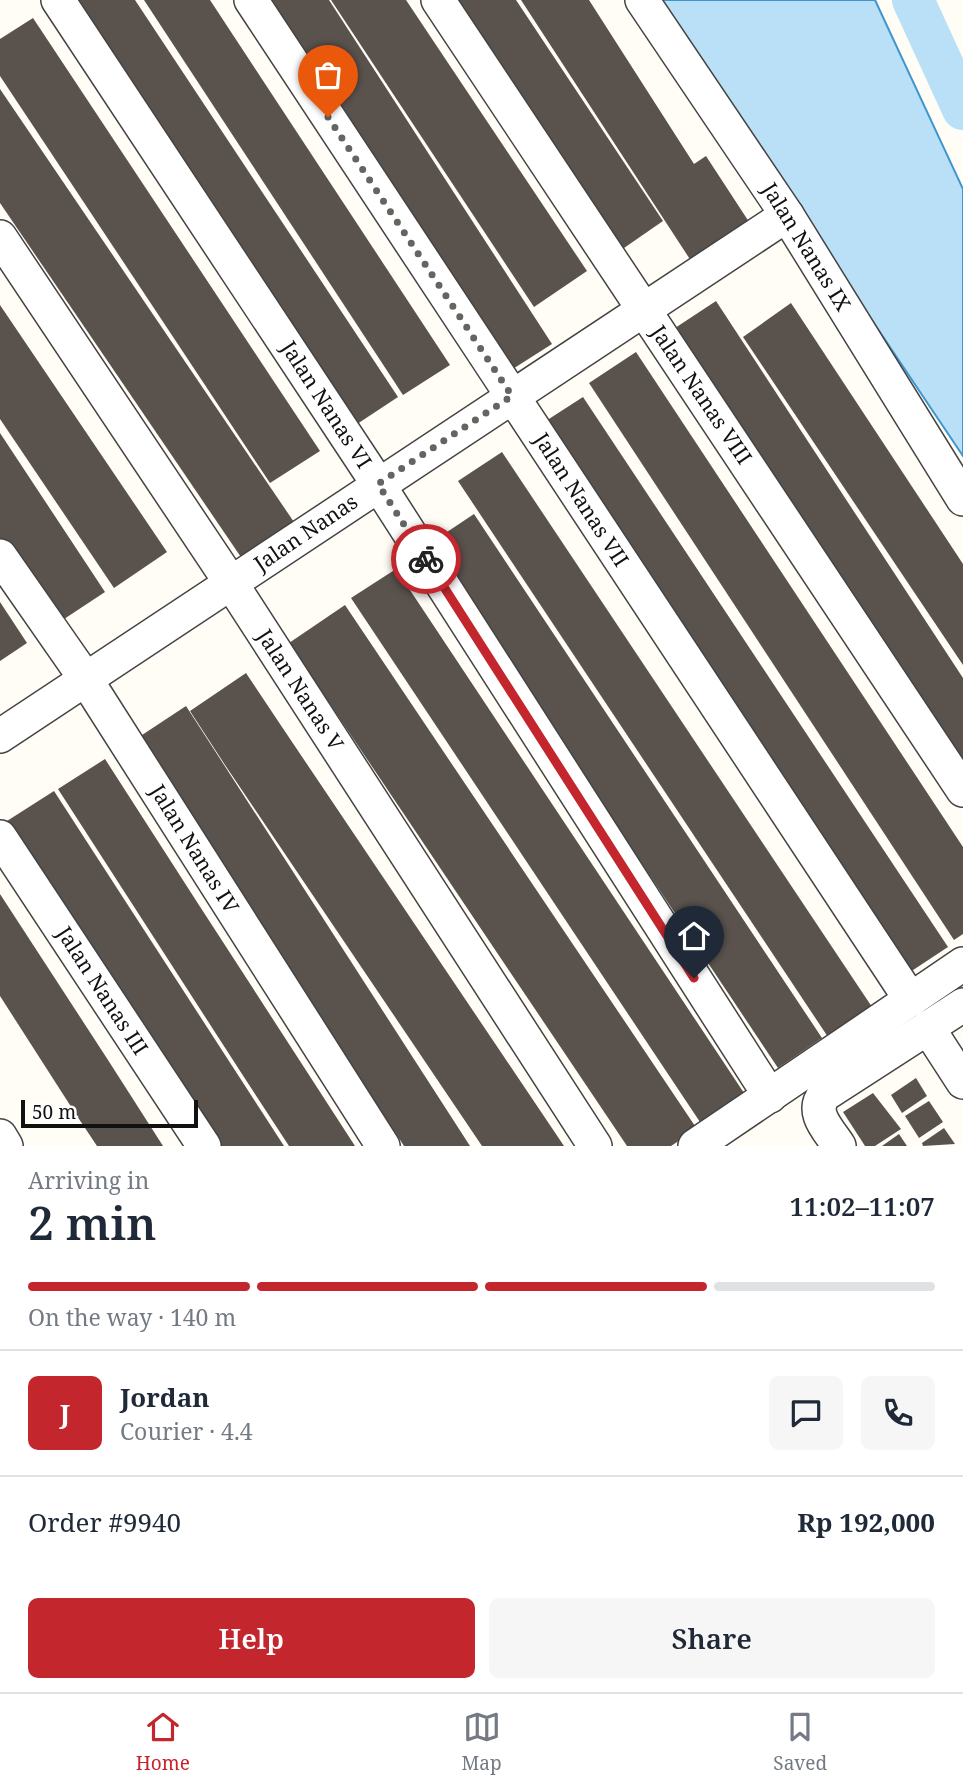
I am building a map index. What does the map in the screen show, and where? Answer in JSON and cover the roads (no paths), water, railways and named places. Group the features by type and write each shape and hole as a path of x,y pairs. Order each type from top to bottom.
{"street":[{"name":"Jalan Nanas VI","path":"58,0 378,484 770,1096"},
{"name":"Jalan Nanas VII","path":"251,0 911,1000"},
{"name":"Jalan Nanas VIII","path":"438,0 963,790"},
{"name":"Jalan Nanas IX","path":"642,0 787,215 963,499"},
{"name":"Jalan Nanas","path":"0,736 787,215"},
{"name":"Jalan Nanas V","path":"0,237 231,583 595,1146"},
{"name":"Jalan Nanas IV","path":"0,555 85,678 383,1146"},
{"name":"Jalan Nanas III","path":"0,837 204,1146"},
{"path":"695,1146 963,964"},
{"path":"839,1146 818,1112 818,1102 824,1095 963,1005"},
{"path":"928,1028 963,1082"},
{"path":"0,1136 6,1146"}],"water":[{"path":"657,0 875,0 963,189 963,456"}],"waterway":[{"path":"913,0 963,109"}]}
